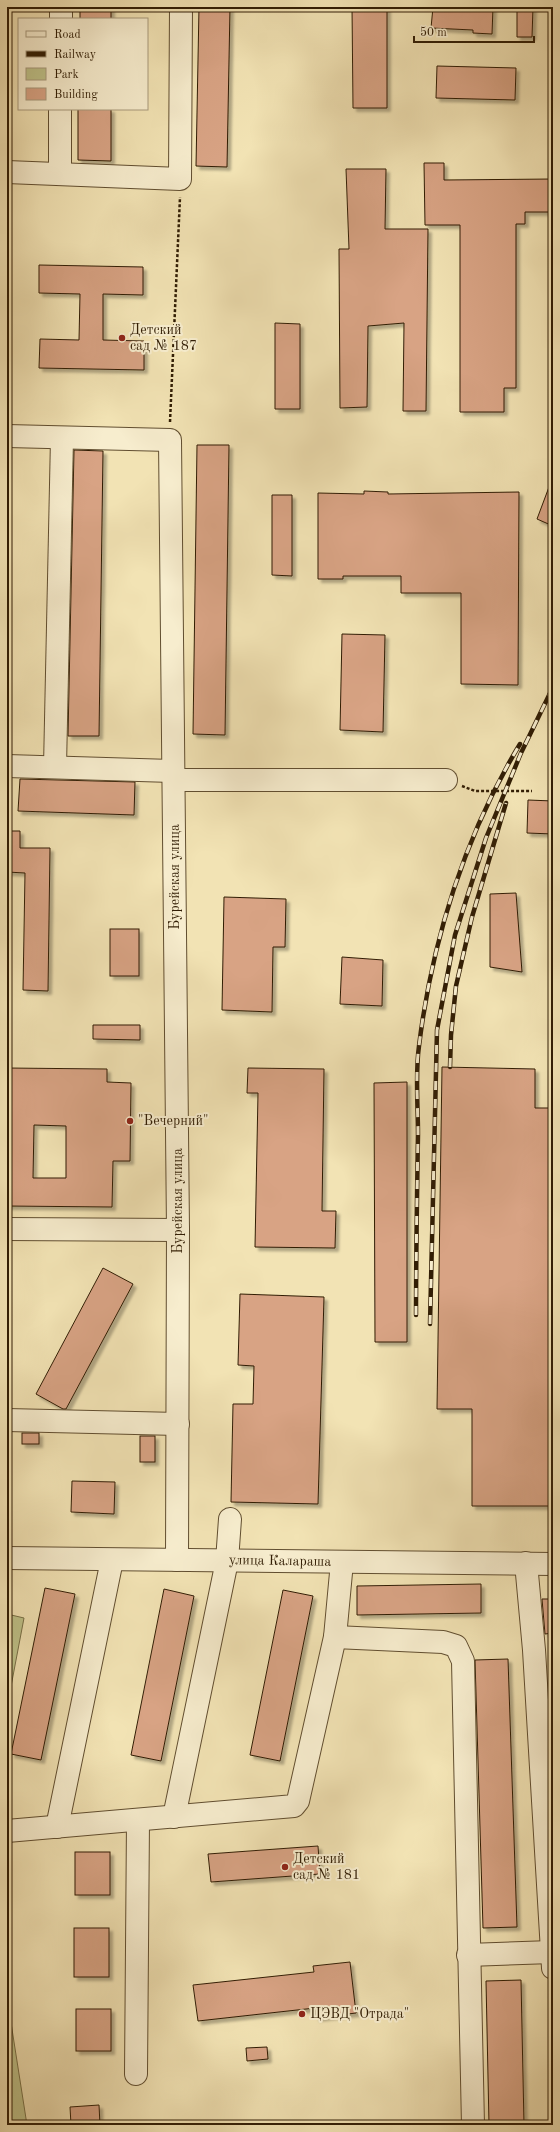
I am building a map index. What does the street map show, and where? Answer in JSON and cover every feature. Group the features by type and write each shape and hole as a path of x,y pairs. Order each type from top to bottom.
{"street":[{"path":"61,7 61,18"},
{"path":"7,172 180,179 181,7"},
{"path":"60,110 60,174"},
{"path":"7,436 170,440"},
{"path":"55,767 62,438"},
{"name":"Бурейская улица","path":"170,440 178,1230 177,1560"},
{"path":"7,766 55,767 173,775 446,780"},
{"path":"7,1229 178,1230"},
{"path":"7,1420 178,1424"},
{"path":"174,1817 227,1561 230,1519"},
{"name":"улица Калараша","path":"7,1558 553,1564"},
{"path":"57,1827 112,1560"},
{"path":"7,1831 291,1807 296,1804 335,1637 342,1562"},
{"path":"468,1955 553,1960 534,1650 526,1564"},
{"path":"335,1637 443,1642 456,1646 463,1661 468,1955 473,2125"},
{"path":"136,2074 138,1820"}],"path":[{"path":"170,440 180,179"},
{"path":"446,780 475,791 532,791"}],"green space":[{"path":"7,1614 24,1618 9,1697 7,1697"},
{"path":"7,1993 9,2010 27,2125 7,2125"}],"building":[{"path":"80,7 111,7 111,18 80,18"},
{"path":"199,7 230,7 227,167 196,166"},
{"path":"352,7 387,7 387,108 353,108"},
{"path":"433,7 493,7 492,34 473,33 473,30 431,28"},
{"path":"517,7 533,7 532,37 517,37"},
{"path":"437,66 516,68 515,100 436,98"},
{"path":"78,110 111,110 111,161 78,160"},
{"path":"424,163 444,163 444,180 553,179 553,212 525,212 525,224 516,224 516,388 504,388 504,412 460,412 460,225 425,225"},
{"path":"346,169 386,169 385,229 428,229 426,411 403,411 404,323 368,326 367,407 340,408 339,249 349,249"},
{"path":"39,265 143,267 143,295 103,294 103,340 144,341 144,370 39,368 40,339 79,340 80,294 39,293"},
{"path":"275,323 300,324 300,409 275,409"},
{"path":"197,445 229,445 225,735 193,734"},
{"path":"74,450 103,451 99,736 68,736"},
{"path":"553,479 553,526 537,519"},
{"path":"364,491 388,492 388,494 519,492 518,685 461,684 461,593 401,593 401,576 343,576 343,579 318,579 318,493 364,494"},
{"path":"272,495 292,495 292,576 272,575"},
{"path":"342,634 385,635 383,732 340,730"},
{"path":"20,779 135,782 134,815 18,811"},
{"path":"528,800 553,801 553,834 527,833"},
{"path":"7,831 20,831 20,848 50,848 48,991 23,990 25,873 7,872"},
{"path":"516,893 522,972 490,967 490,894"},
{"path":"224,897 286,899 285,947 273,947 272,1012 222,1010"},
{"path":"110,929 139,929 139,976 110,976"},
{"path":"342,957 383,960 382,1006 340,1004"},
{"path":"93,1025 140,1025 140,1040 93,1039"},
{"path":"442,1067 535,1069 535,1108 553,1108 553,1506 472,1506 472,1409 437,1409"},
{"path":"7,1068 107,1069 107,1082 131,1083 130,1161 113,1161 112,1207 7,1206","holes":["34,1125 66,1126 66,1178 33,1178"]},
{"path":"248,1068 324,1069 322,1211 336,1211 335,1248 255,1247 258,1093 247,1093"},
{"path":"407,1082 407,1342 375,1342 374,1083"},
{"path":"103,1268 133,1284 66,1409 63,1409 36,1394"},
{"path":"240,1294 324,1297 318,1504 231,1502 233,1404 253,1404 254,1366 238,1365"},
{"path":"22,1433 39,1433 39,1444 22,1444"},
{"path":"140,1436 155,1436 155,1462 140,1462"},
{"path":"72,1481 115,1482 114,1514 71,1512"},
{"path":"481,1584 481,1613 357,1615 357,1586"},
{"path":"45,1588 75,1594 41,1760 11,1754"},
{"path":"164,1589 194,1596 161,1761 131,1755"},
{"path":"283,1590 313,1596 280,1761 250,1755"},
{"path":"542,1599 553,1599 553,1633 545,1634"},
{"path":"508,1659 517,1927 483,1928 475,1660"},
{"path":"318,1846 320,1874 211,1882 208,1854"},
{"path":"75,1852 110,1852 110,1895 75,1895"},
{"path":"74,1928 109,1928 109,1977 74,1977"},
{"path":"350,1962 356,2013 316,2018 315,2008 198,2021 193,1985 314,1972 313,1966"},
{"path":"521,1980 524,2125 489,2125 486,1981"},
{"path":"76,2009 111,2009 111,2051 76,2051"},
{"path":"267,2047 268,2059 247,2061 246,2048"},
{"path":"99,2105 100,2125 71,2125 70,2107"}],"railway":[{"path":"430,1324 437,1030 455,935 486,838 521,753 553,687"},
{"path":"416,1315 418,1134 417,1067 425,1006 442,928 467,852 500,779 520,744"},
{"path":"450,1067 451,1035 456,986 472,917 506,803"}],"place":[{"name":"Детский сад № 187","path":"122,338"},
{"name":"\"Вечерний\"","path":"130,1121"},
{"name":"Детский сад № 181","path":"285,1867"},
{"name":"ЦЭВД \"Отрада\"","path":"302,2014"}]}
